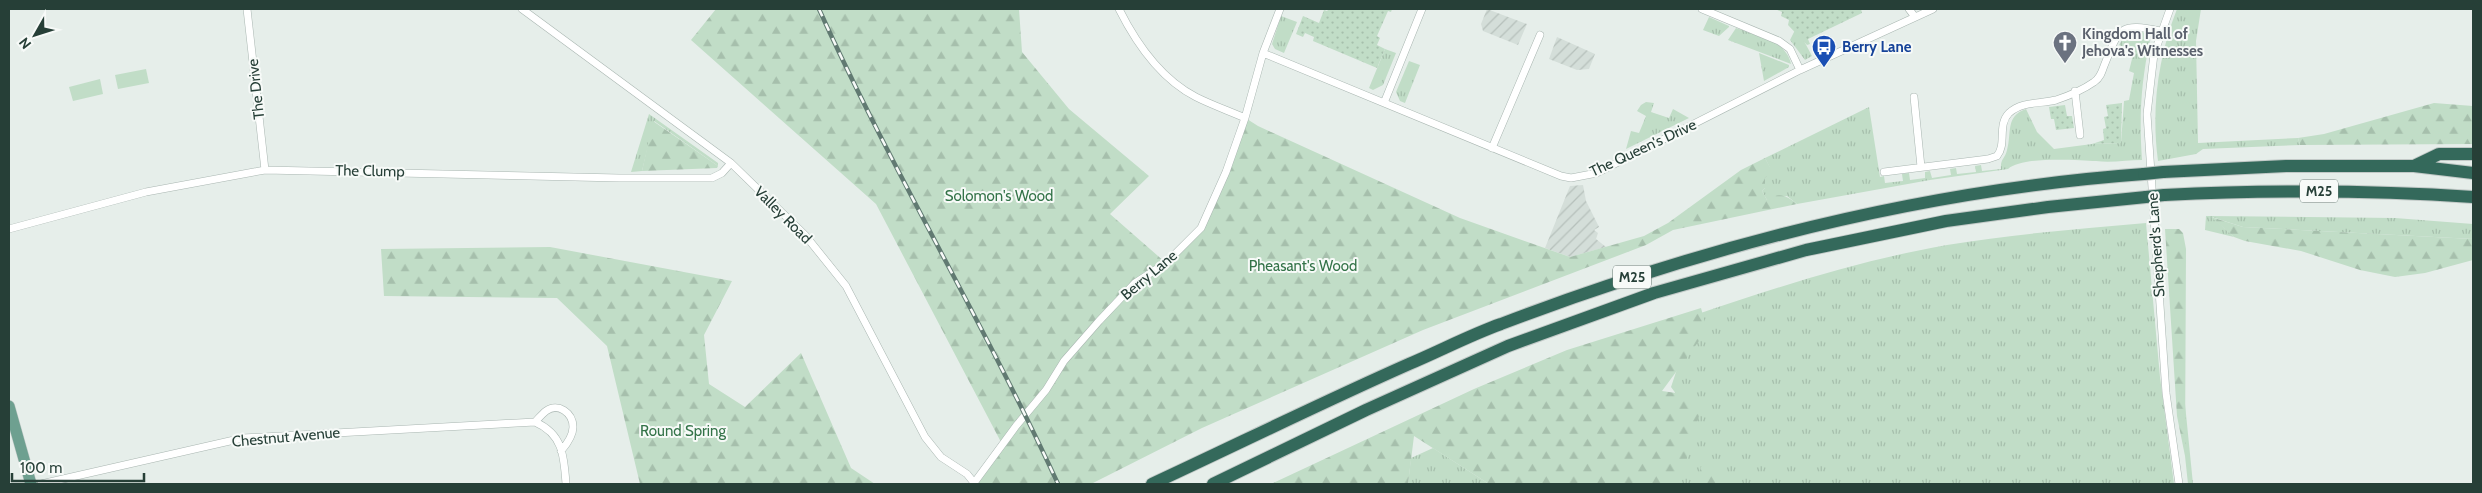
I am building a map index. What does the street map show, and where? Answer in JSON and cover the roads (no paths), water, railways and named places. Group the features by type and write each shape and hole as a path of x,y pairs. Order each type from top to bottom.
{"highway":[{"name":"M25","path":"2414,166 2439,154 2473,154"},
{"name":"M25","path":"1152,484 1354,388 1499,324 1650,271 1796,229 1946,197 2043,183 2163,172 2286,166 2414,166 2473,173"},
{"name":"M25","path":"1213,484 1366,410 1508,346 1654,293 1806,250 1946,221 2146,196 2279,190 2397,192 2473,198"}],"main road":[{"path":"9,406 30,484"}],"street":[{"name":"The Drive","path":"248,9 265,170"},
{"name":"Valley Road","path":"522,9 731,163 805,235 836,271 864,316 925,438 941,457 967,474 975,484"},
{"path":"1119,9 1140,45 1164,74 1194,96 1245,118"},
{"name":"Berry Lane","path":"975,484 1016,426 1046,390 1064,361 1099,321 1135,282 1166,263 1201,228 1223,181 1245,118 1263,53 1280,9"},
{"path":"1384,103 1422,9"},
{"path":"1702,9 1779,41 1790,49 1800,70"},
{"path":"1909,9 1915,18"},
{"name":"The Queen's Drive","path":"1263,53 1492,148 1561,176 1571,178 1596,173 1800,70 1933,9"},
{"name":"Shepherd's Lane","path":"2170,9 2160,30 2149,81 2147,114 2166,393 2178,484"},
{"path":"1884,172 1988,159 1997,156 2001,150 2004,123 2008,114 2020,106 2054,100 2098,79 2114,40 2121,31 2130,26 2160,30"},
{"path":"1492,148 1540,35"},
{"path":"2075,91 2080,135"},
{"path":"1914,97 1921,167"},
{"name":"The Clump","path":"9,229 146,192 265,170 619,178 712,178 722,173 731,163"},
{"path":"561,451 570,440 573,428 572,418 565,410 556,408 546,410 535,422 546,427 557,439 561,451 566,484"},
{"name":"Chestnut Avenue","path":"41,484 243,438 535,422"}],"railway":[{"path":"819,9 877,129 1000,365 1058,484"}],"place":[{"name":"Kingdom Hall of Jehova's Witnesses","path":"2065,64"},
{"name":"Berry Lane","path":"1824,68"}],"park label":[{"name":"Solomon's Wood","path":"999,196"},
{"name":"Pheasant's Wood","path":"1303,266"},
{"name":"Round Spring","path":"683,431"}]}
